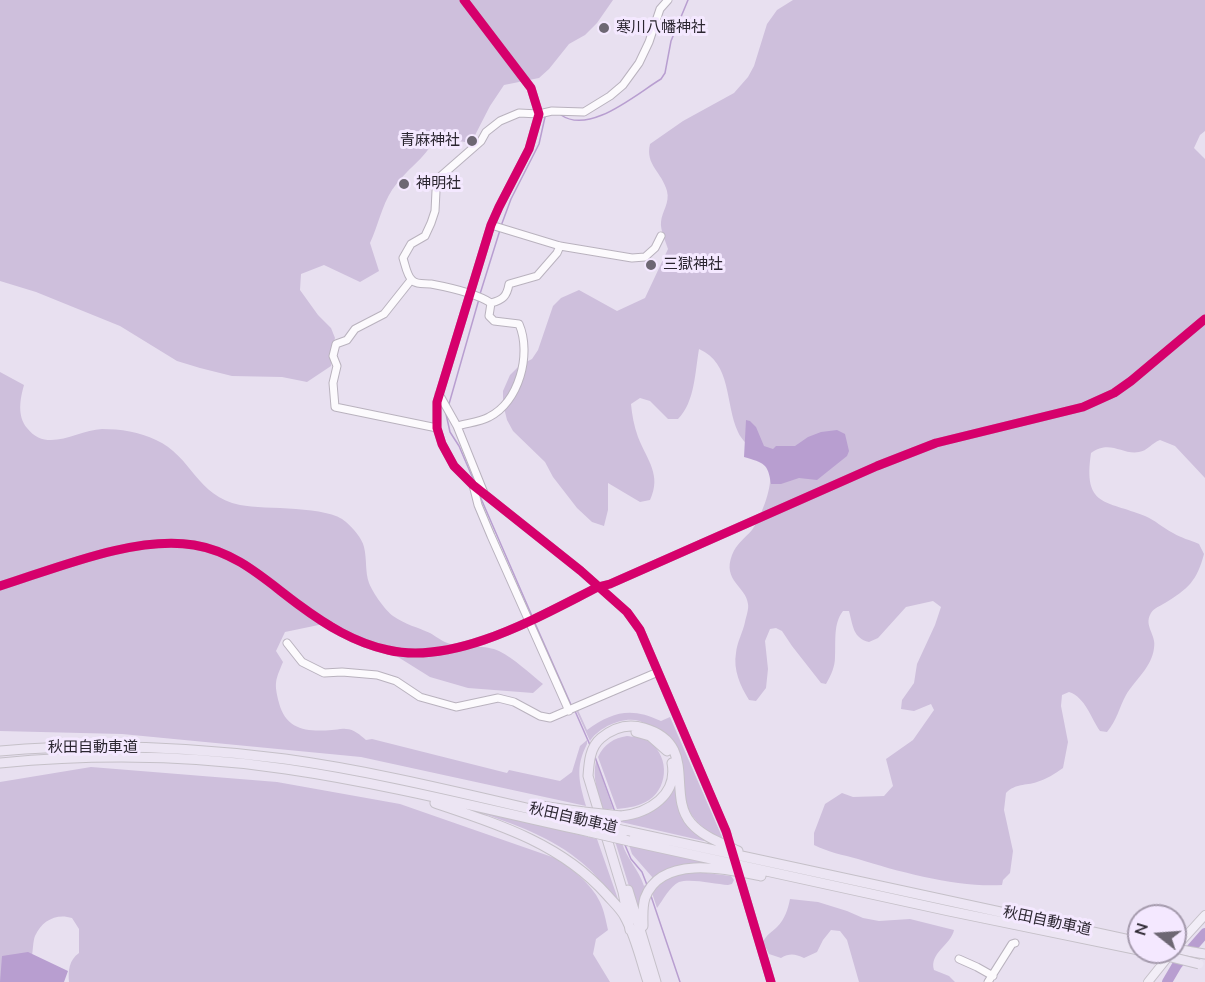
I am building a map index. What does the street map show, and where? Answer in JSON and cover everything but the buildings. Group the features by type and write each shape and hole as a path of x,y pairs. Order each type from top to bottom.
{"highway":[{"path":"630,930 623,892 588,776 593,748 598,740 611,730 624,726 637,726 653,730 670,744 679,768 684,810 690,822 716,841 753,858"},
{"path":"464,795 584,812 621,816 647,810 660,801 672,783 674,770 672,758 667,751 650,736 636,732 623,732 611,736 596,753 593,769 598,797 644,940 656,982"},
{"name":"秋田自動車道","path":"0,751 88,746 222,752 330,767 464,795 589,827 629,841 1127,948"},
{"name":"秋田自動車道","path":"0,763 87,756 222,761 286,769 589,827 626,831 1127,939"},
{"path":"390,788 489,821 546,846 570,860 594,880 624,915 648,982"},
{"path":"644,940 642,909 645,897 658,880 682,869 721,869 822,884"},
{"path":"1187,952 1205,954"},
{"path":"1187,961 1202,964"}],"main road":[{"path":"1187,935 1205,915"},
{"path":"1148,982 1163,964"}],"street":[{"path":"464,0 531,88 539,114 529,149 491,225 475,297 439,394 437,428 442,444 454,466 473,485 573,564 627,612 640,630 727,834"},
{"path":"411,280 404,258 411,244 425,236 431,223 441,176 481,141 486,132 500,120 519,113 584,112 623,85 639,63 650,42 660,9 668,0"},
{"path":"491,225 560,246 632,258 645,257 655,248 661,236"},
{"path":"411,280 491,303 501,300 508,292 509,284 537,276 560,246"},
{"path":"411,280 384,314 355,329 347,340 336,344 333,356 337,366 333,383 335,407 437,428"},
{"path":"458,426 489,418 508,403 524,364 524,335 519,324 494,321 489,316 491,303"},
{"path":"0,586 132,546 174,542 212,548 231,555 327,624 369,645 389,651 420,652 455,649 471,645 598,587 610,584 877,466 936,443 1083,406 1114,393 1205,319"},
{"path":"439,394 458,426 484,493"},
{"path":"473,485 478,505 491,536 569,711"},
{"path":"286,643 302,662 324,673 377,675 396,681 420,696 456,707 498,698 514,702 540,716 550,718 658,672"},
{"path":"741,881 771,982"},
{"path":"959,959 977,967 990,979 1012,944 1016,943"}],"shaded area":[{"path":"0,0 613,0 597,23 585,35 569,44 539,78 504,85 471,143 445,135 435,139 426,153 397,183 385,202 370,243 379,271 360,282 324,265 301,274 300,290 318,315 331,328 335,338 331,352 331,366 307,382 282,377 232,376 177,361 120,326 36,292 0,281"},
{"path":"793,0 1205,0 1205,131 1200,135 1194,148 1205,159 1205,478 1175,446 1160,440 1139,452 1110,447 1098,449 1091,453 1089,471 1090,483 1100,499 1149,518 1176,535 1199,544 1204,554 1195,578 1180,593 1155,608 1151,613 1149,626 1154,639 1153,655 1126,695 1107,732 1100,731 1079,698 1069,692 1062,695 1061,706 1068,742 1063,768 1044,779 1017,786 1006,793 1004,810 1013,851 1010,873 1003,880 1002,885 968,884 930,878 814,845 814,833 825,804 842,793 853,797 884,796 893,786 886,759 913,740 934,710 931,704 914,711 901,709 902,700 914,683 917,664 941,607 933,601 906,607 878,638 869,642 857,634 849,611 843,611 836,627 834,664 826,684 821,683 782,631 776,628 770,629 765,641 768,669 766,688 756,701 749,700 738,677 735,659 748,604 743,592 732,577 730,564 736,547 752,530 765,504 770,475 765,462 738,432 722,374 710,355 699,349 691,395 684,412 678,419 668,419 650,401 640,398 631,404 637,433 654,475 653,491 650,500 640,502 608,483 608,510 604,526 592,522 577,508 553,477 545,462 513,431 507,420 503,404 503,391 510,375 520,365 532,359 538,350 553,306 561,298 579,290 617,311 645,298 668,249 661,225 667,191 650,158 650,144 683,121 734,93 754,66 767,24 777,10"},
{"path":"0,372 24,385 21,402 22,418 27,428 35,436 53,440 63,439 102,429 137,433 168,447 204,485 225,500 240,505 311,510 326,513 346,522 357,533 363,544 367,574 373,592 393,616 450,644 499,651 543,684 533,693 468,688 430,677 382,647 351,635 333,622 285,632 276,651 283,662 276,682 277,696 282,712 292,724 314,730 349,729 366,740 372,739 507,773 509,770 560,781 572,772 580,746 587,740 579,775 586,806 361,757 122,734 0,731"},
{"path":"746,420 756,427 764,446 773,449 776,446 795,446 821,432 837,430 845,434 849,451 847,456 817,480 799,478 781,484 771,484 764,465 744,457"},
{"path":"576,710 587,730 605,719 623,713 641,714 661,721 670,717 723,839 705,829 691,814 686,803 678,762 647,725 633,720 617,722 608,725 590,741"},
{"path":"627,736 644,739 654,745 663,761 663,778 656,794 649,800 642,804 617,809 598,757 610,742"},
{"path":"596,761 613,809 603,809 595,779"},
{"path":"91,767 277,782 400,804 555,858 586,883 601,905 608,930 596,939 593,954 610,982 69,982 70,966 79,953 79,929 72,918 61,916 50,919 38,930 34,938 32,956 0,982 0,782"},
{"path":"674,773 680,803 705,839 704,841 621,822 621,820 650,811"},
{"path":"484,812 597,839 619,902 592,872 565,850 539,835 484,814"},
{"path":"615,841 622,843 644,886 653,878 632,854 629,845 727,865 673,869 641,900 637,912"},
{"path":"690,871 731,876 734,880 728,885 696,881 679,882 657,908 652,893 656,888 679,874"},
{"path":"790,899 818,902 863,918 879,921 910,919 954,930 937,954 933,964 934,970 949,976 955,982 859,982 847,940 840,931 831,930 817,952 804,958 787,955 781,958 769,954 763,942 782,921"},
{"path":"28,952 68,971 64,982 0,982 2,956"}],"waterway":[{"path":"561,115 573,120 585,120 599,116 626,102 661,79 665,73 671,41 688,0"},
{"path":"501,226 511,199 539,144 545,117"},
{"path":"480,294 500,230"},
{"path":"449,404 479,299"},
{"path":"446,414 450,432 459,446 474,481"},
{"path":"479,494 532,616"},
{"path":"534,621 572,707"},
{"path":"575,711 590,745"},
{"path":"595,757 615,812"},
{"path":"625,845 631,859 642,872 647,885"},
{"path":"651,896 680,982"},
{"path":"1167,982 1177,965 1205,933"}],"cycle path":[{"path":"464,0 531,88 539,114 529,149 491,225 437,402 437,428 442,444 454,466 473,485 581,571 627,612 640,630 726,831 771,982"},
{"path":"0,586 71,562 122,549 171,543 194,545 237,560 320,619 352,638 376,647 414,653 441,651 469,645 524,624 598,587 610,584 877,466 936,443 1083,407 1114,393 1131,381 1205,319"}],"place":[{"name":"寒川八幡神社","path":"604,28"},
{"name":"青麻神社","path":"472,141"},
{"name":"神明社","path":"404,184"},
{"name":"三獄神社","path":"651,265"}]}
